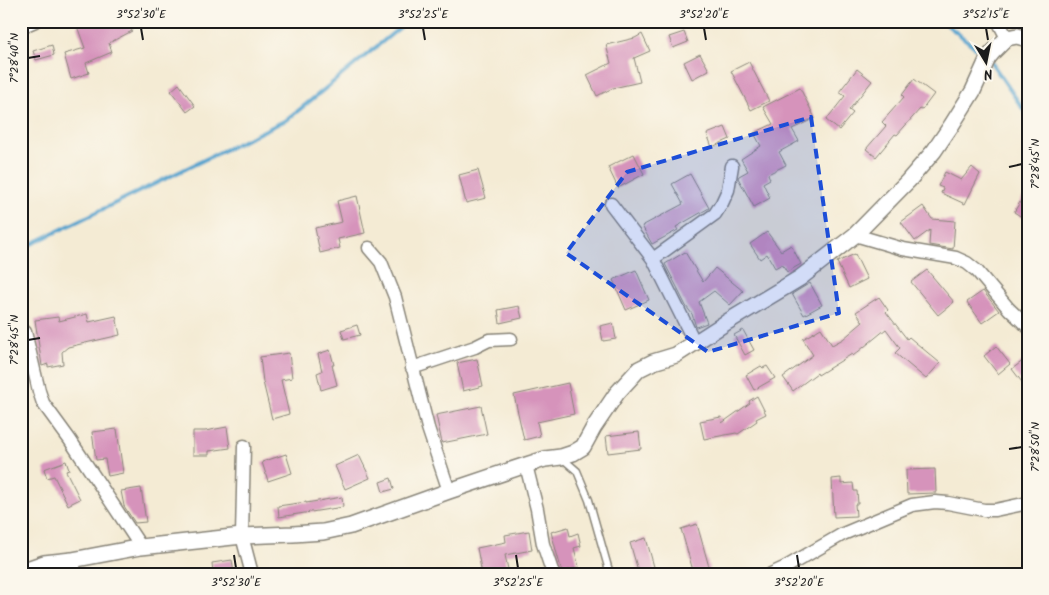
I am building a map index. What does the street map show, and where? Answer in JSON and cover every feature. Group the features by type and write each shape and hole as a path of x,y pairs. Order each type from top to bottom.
{"street":[{"path":"998,21 1007,38"},
{"path":"21,571 44,563 74,567 141,547 242,536 323,532 351,526 449,490 545,459 561,457 583,447 617,393 639,369 653,362 676,355 800,278 855,235 908,181 934,151 973,91 988,58 998,46 1007,38 1017,36 1028,39"},
{"path":"654,260 715,214 728,190 732,166"},
{"path":"611,204 654,260 695,343"},
{"path":"855,235 902,249 956,258 967,263 977,271 1028,328"},
{"path":"369,248 381,262 395,297 428,428 449,490"},
{"path":"25,332 43,403 70,440 141,547"},
{"path":"412,368 475,348 489,340 511,338"},
{"path":"244,446 242,536 252,574"},
{"path":"526,465 537,508 543,544 553,574"},
{"path":"771,574 843,534 912,505 935,502 995,510 1028,503"}],"lane":[{"path":"561,457 577,471 588,500 610,574"}],"highlighted area":[{"path":"811,117 839,313 708,352 566,253 627,172"}],"building":[{"path":"88,21 127,21 132,31 109,43 112,52 86,63 89,73 71,79 64,54 85,48 77,26"},
{"path":"684,32 688,42 673,48 669,37"},
{"path":"642,34 650,51 634,58 640,82 613,88 597,96 587,75 611,63 606,45 635,38"},
{"path":"52,45 54,55 36,60 33,51"},
{"path":"700,54 709,70 692,79 684,62"},
{"path":"749,62 769,101 751,110 731,71"},
{"path":"857,69 872,81 849,110 853,113 839,130 826,120 845,96 839,92"},
{"path":"914,79 934,94 922,110 920,109 897,135 895,134 876,157 866,149 886,126 882,122 904,97 902,95"},
{"path":"179,84 195,106 187,112 171,91"},
{"path":"800,88 815,118 792,129 799,141 779,152 786,165 768,174 770,179 763,183 770,198 754,207 738,178 748,171 741,159 761,146 754,133 773,124 763,107"},
{"path":"725,127 730,139 712,147 707,134"},
{"path":"634,154 644,174 618,188 608,167"},
{"path":"972,167 980,174 965,204 941,193 943,188 938,186 945,172 961,180"},
{"path":"478,170 486,198 466,203 459,175"},
{"path":"690,174 709,208 676,227 678,230 652,244 642,226 683,204 672,184"},
{"path":"1028,189 1028,221 1014,212"},
{"path":"357,196 365,233 338,239 340,248 320,253 315,228 342,222 337,201"},
{"path":"923,206 932,219 955,221 953,249 929,245 930,230 915,241 901,222"},
{"path":"767,232 781,251 791,245 801,264 787,272 782,264 775,268 767,254 760,259 750,244"},
{"path":"685,252 703,282 715,268 743,291 730,305 714,291 699,302 707,323 696,327 692,314 665,264"},
{"path":"855,254 867,279 849,288 837,262"},
{"path":"636,270 649,300 626,310 613,280"},
{"path":"927,270 954,302 938,315 911,282"},
{"path":"810,283 822,305 804,315 792,294"},
{"path":"983,291 999,311 982,323 967,302"},
{"path":"879,297 888,310 886,312 907,339 909,337 940,363 926,379 895,353 900,348 886,329 853,356 852,354 818,375 817,373 793,391 783,377 813,355 803,339 821,328 832,345 843,339 863,322 856,312"},
{"path":"519,306 522,318 500,323 498,310"},
{"path":"87,314 89,322 116,316 120,335 68,347 62,352 63,364 48,367 48,364 42,366 35,320 58,317 59,321"},
{"path":"613,323 616,339 603,341 600,326"},
{"path":"357,325 360,335 344,339 341,330"},
{"path":"743,330 754,350 745,355 734,335"},
{"path":"996,346 1010,364 998,374 984,356"},
{"path":"330,350 337,385 321,390 317,373 322,371 318,354"},
{"path":"289,353 292,378 281,380 289,414 272,419 263,382 260,357"},
{"path":"1028,357 1028,390 1012,369"},
{"path":"477,359 483,386 463,391 457,363"},
{"path":"761,366 763,368 767,366 775,378 754,390 746,375"},
{"path":"568,383 574,414 537,422 540,436 524,440 514,395"},
{"path":"757,396 766,414 756,419 757,421 738,434 704,439 700,421 721,417 722,423"},
{"path":"481,406 487,434 442,443 436,415"},
{"path":"227,427 230,448 209,451 209,455 193,455 193,431"},
{"path":"117,429 123,473 108,476 105,459 96,460 92,432"},
{"path":"639,432 641,449 608,453 606,436"},
{"path":"286,454 292,473 268,481 262,462"},
{"path":"359,455 370,478 345,489 335,466"},
{"path":"66,461 69,470 66,471 80,499 68,505 54,476 47,478 44,469"},
{"path":"935,469 936,493 907,494 906,470"},
{"path":"391,478 394,489 383,492 380,482"},
{"path":"841,478 841,484 853,483 854,491 857,491 858,504 855,504 856,516 834,517 832,479"},
{"path":"141,488 146,522 135,523 124,506 121,491"},
{"path":"342,497 343,507 279,517 278,506"},
{"path":"697,524 711,574 694,574 681,529"},
{"path":"568,527 570,536 578,533 581,546 574,548 579,567 562,572 551,532"},
{"path":"529,531 532,550 505,555 509,574 482,574 477,548 506,542 505,535"},
{"path":"646,538 656,574 639,574 630,543"},
{"path":"232,560 234,574 213,574 212,563"}],"waterway":[{"path":"21,249 288,119 408,21"},
{"path":"942,21 985,55"},
{"path":"991,62 1028,116"}]}
